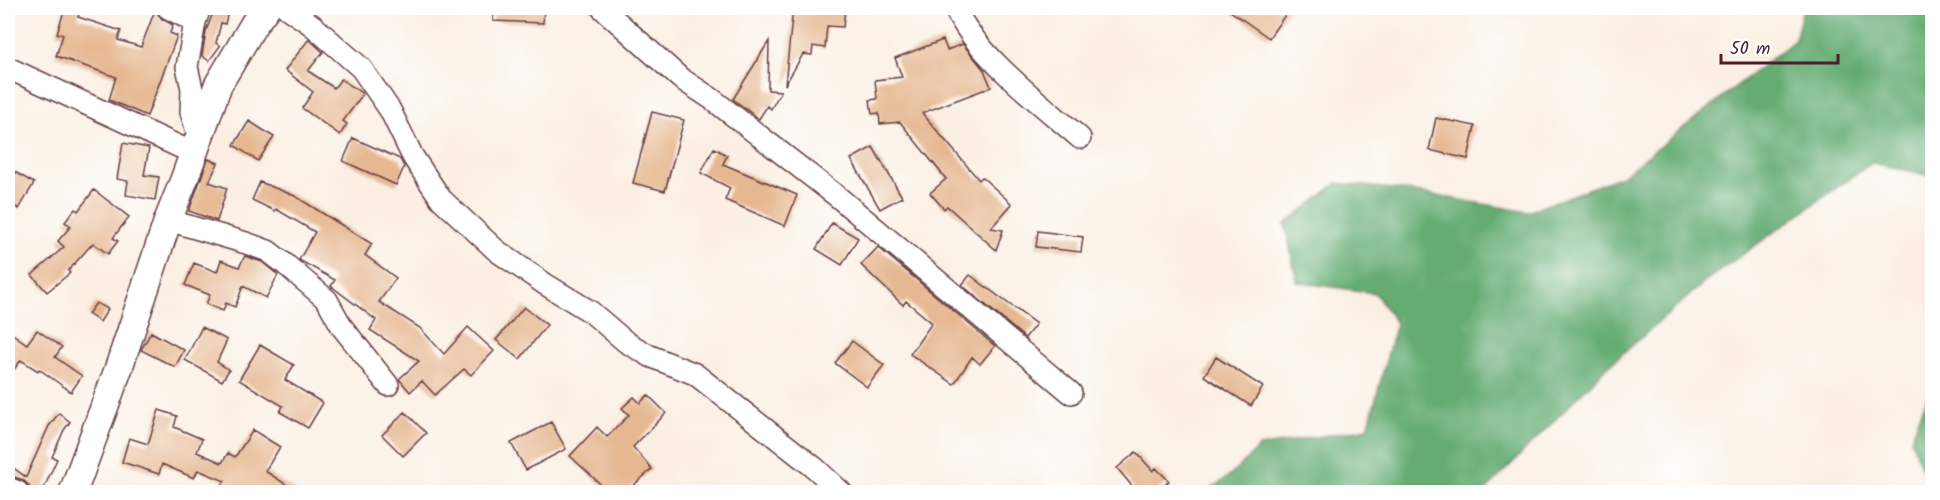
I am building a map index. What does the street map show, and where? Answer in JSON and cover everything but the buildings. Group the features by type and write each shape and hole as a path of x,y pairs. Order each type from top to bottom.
{"main road":[{"path":"73,492 218,85 266,8"}],"street":[{"path":"8,68 99,111 196,145 191,112 192,89 187,67 198,15 168,8"},
{"path":"286,8 312,25 361,68 390,110 412,157 441,199 497,251 591,312 626,342 650,356 694,374 815,468 841,492"},
{"path":"602,8 680,78 712,99 838,197 1071,393"},
{"path":"955,8 976,42 1021,86 1080,138"},
{"path":"168,220 246,243 267,252 285,264 327,300 342,327 388,385"},
{"path":"8,488 18,492"}],"green space":[{"path":"1803,8 1932,8 1932,176 1872,163 1712,276 1605,369 1484,492 1206,492 1232,474 1259,447 1368,428 1396,323 1375,293 1297,282 1285,224 1337,183 1410,191 1528,212 1622,176 1795,40"},
{"path":"1932,385 1932,492 1930,492 1911,439"}]}
